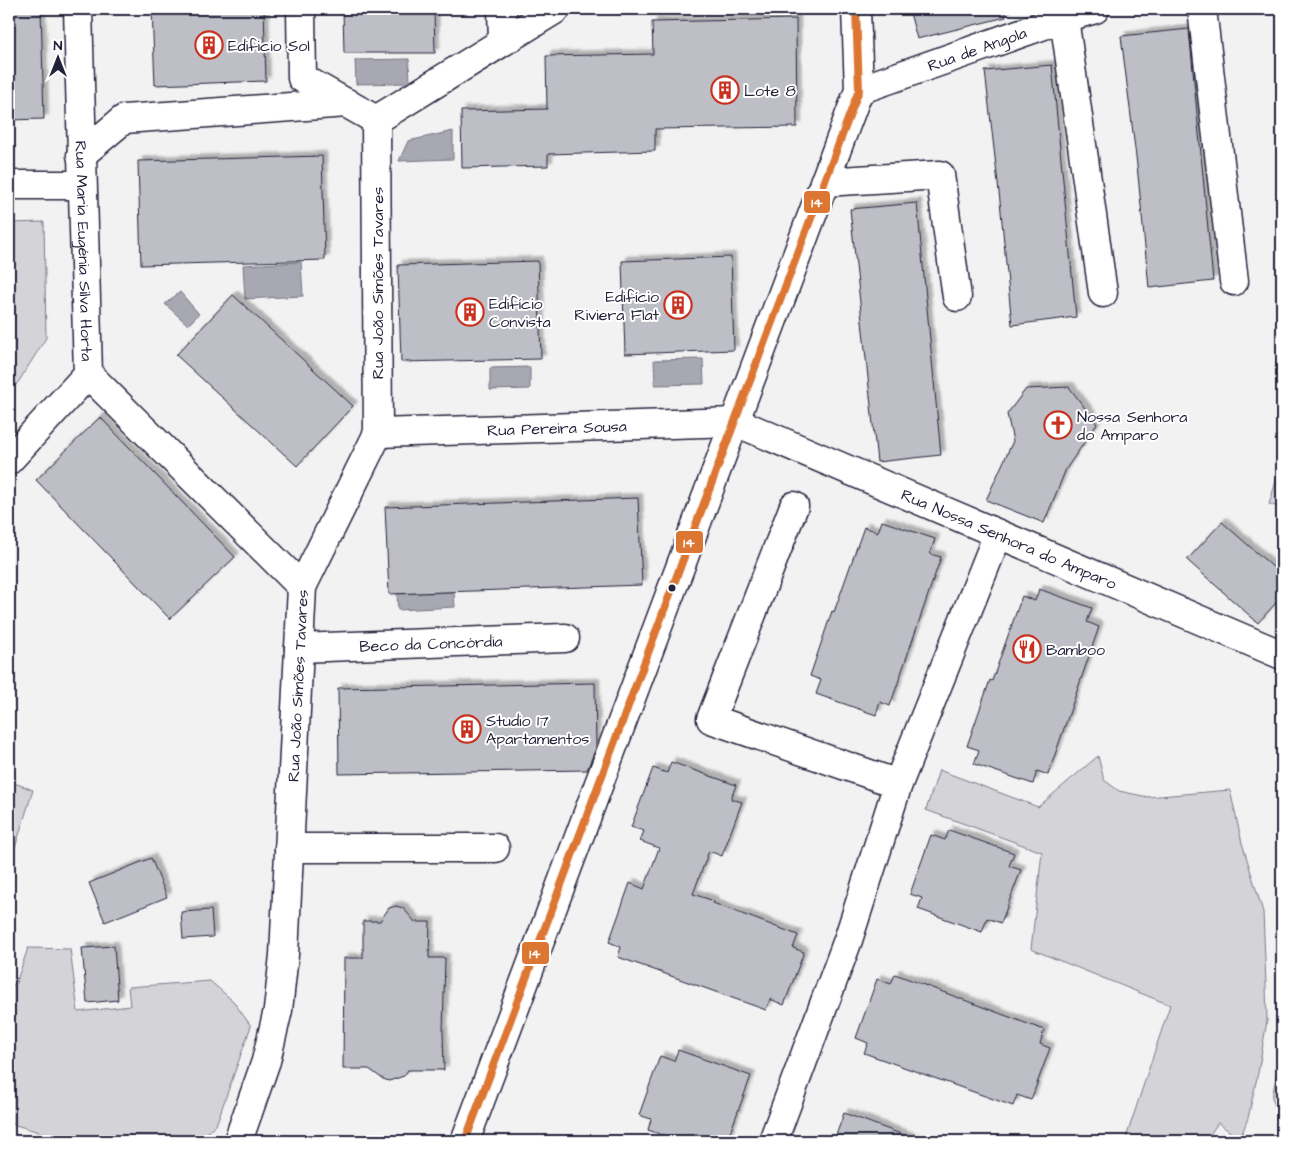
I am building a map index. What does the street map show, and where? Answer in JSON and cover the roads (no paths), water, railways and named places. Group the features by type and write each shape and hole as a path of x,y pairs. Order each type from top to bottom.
{"street":[{"name":"Rua Maria Eugénia Silva Horta","path":"78,9 88,374 302,587"},
{"path":"301,9 302,78 376,120 556,9"},
{"path":"502,9 503,41"},
{"path":"465,1141 859,90 856,9"},
{"name":"Rua de Angola","path":"859,90 1064,18 1095,9"},
{"path":"1202,9 1234,281"},
{"path":"1064,18 1103,293"},
{"path":"81,155 124,119 347,103"},
{"name":"Rua João Simões Tavares","path":"238,1141 266,1061 278,1010 284,955 302,587 378,433 376,120"},
{"path":"824,182 940,175 957,297"},
{"path":"9,185 82,185"},
{"path":"9,460 88,374"},
{"name":"Rua Pereira Sousa","path":"378,433 736,422"},
{"name":"Rua Nossa Senhora do Amparo","path":"736,422 1282,655"},
{"path":"794,506 711,719 898,784"},
{"path":"773,1141 848,940 898,784 998,534"},
{"name":"Beco da Concórdia","path":"299,648 565,638"},
{"path":"289,848 495,848"}],"place":[{"name":"Edificio Sol","path":"209,45"},
{"name":"Lote 8","path":"725,90"},
{"name":"Edifício Riviera Flat","path":"678,305"},
{"name":"Edifício Convista","path":"470,312"},
{"name":"Nossa Senhora do Amparo","path":"1058,425"},
{"name":"Bamboo","path":"1027,649"},
{"name":"Studio 17 Apartamentos","path":"467,729"}]}
